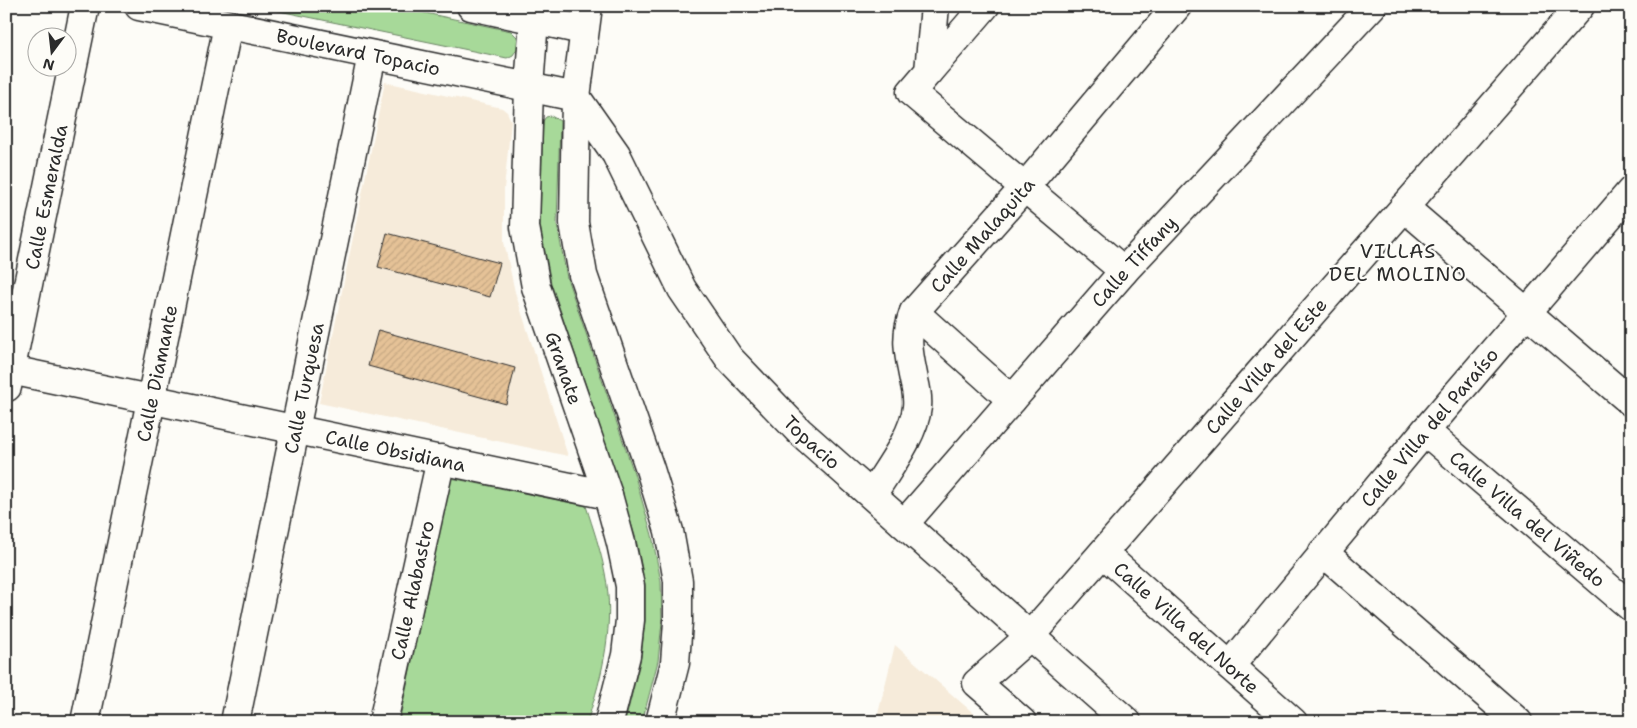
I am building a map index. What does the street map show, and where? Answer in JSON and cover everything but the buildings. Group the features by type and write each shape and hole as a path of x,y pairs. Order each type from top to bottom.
{"street":[{"name":"Calle Esmeralda","path":"8,376 85,6"},
{"name":"Boulevard Topacio","path":"139,6 576,97"},
{"path":"471,6 585,18 576,97 574,223 583,275 669,531 678,581 675,663 660,722"},
{"path":"929,71 935,6"},
{"path":"985,6 912,92 1124,271"},
{"name":"Calle Malaquita","path":"872,495 914,424 917,405 916,389 907,343 908,325 914,312 1024,188 1177,6"},
{"name":"Calle Tiffany","path":"904,524 1124,271 1372,6"},
{"name":"Calle Villa del Este","path":"1022,722 977,683 1030,636 1580,6"},
{"name":"Granate","path":"535,13 529,87 525,227 536,287 608,495 630,586 630,620 626,655 608,722"},
{"name":"Calle Diamante","path":"85,722 228,25"},
{"name":"Calle Turquesa","path":"235,722 372,55"},
{"name":"Topacio","path":"576,97 616,154 682,289 729,358 799,431 1127,722"},
{"name":"Calle Villa del Paraíso","path":"1230,666 1323,552 1526,313 1627,203"},
{"path":"1404,207 1631,402"},
{"path":"914,312 1012,400"},
{"name":"Calle Obsidiana","path":"8,376 151,399 608,495"},
{"name":"Calle Villa del Viñedo","path":"1426,431 1631,607"},
{"name":"Calle Alabastro","path":"384,722 441,459"},
{"path":"1323,552 1518,722"},
{"name":"Calle Villa del Norte","path":"1103,553 1293,722"}],"shaded area":[{"path":"385,82 502,108 507,112 511,121 504,189 504,242 515,292 568,456 319,403"},
{"path":"895,645 979,718 983,722 876,722"}],"green space":[{"path":"255,6 392,6 511,31 517,37 519,46 513,55 507,58"},
{"path":"551,116 560,121 557,224 567,278 634,473 652,535 661,582 662,622 658,661 642,722 625,722 641,658 645,621 645,584 636,539 551,283 540,225 543,121 546,117"},
{"path":"451,478 586,506 603,565 609,611 606,648 598,686 587,722 399,722"}],"district":[{"name":"VILLAS DEL MOLINO","path":"1398,262"}]}
